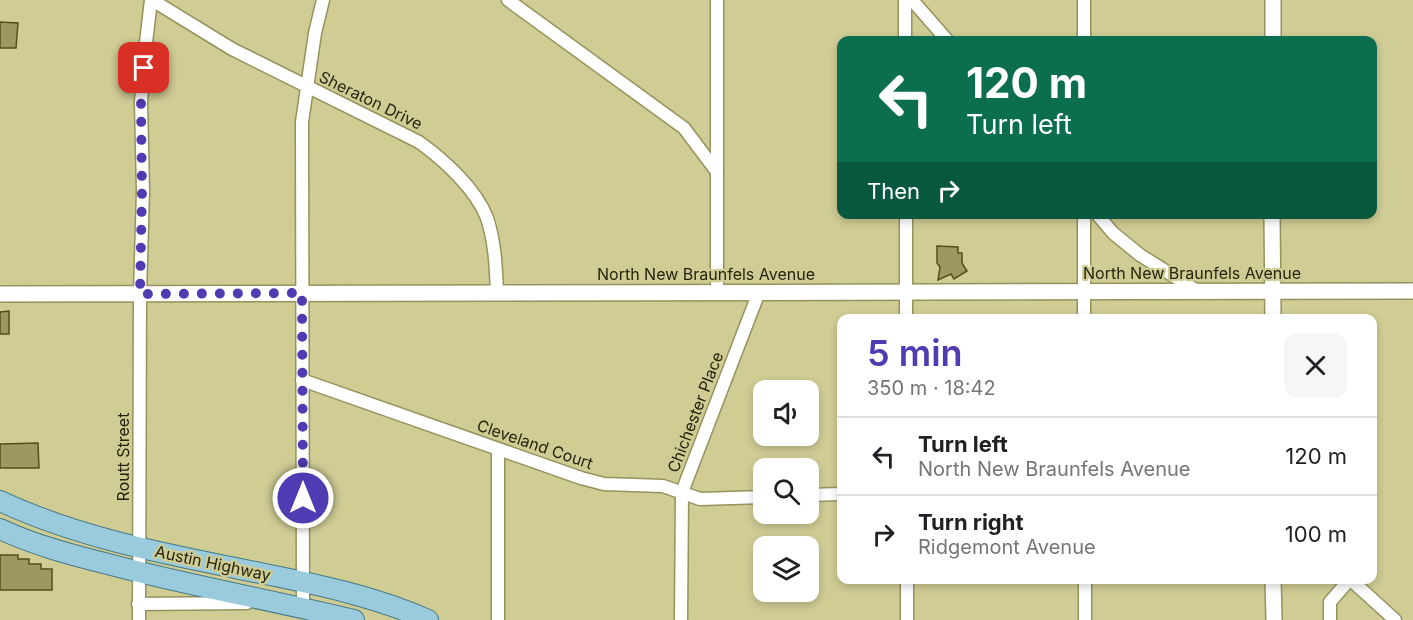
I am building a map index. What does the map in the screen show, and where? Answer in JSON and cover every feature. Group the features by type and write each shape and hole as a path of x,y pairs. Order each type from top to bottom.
{"main road":[{"name":"Austin Highway","path":"0,501 72,529 138,547 304,582 354,620"},
{"name":"Austin Highway","path":"0,529 64,553 138,572 278,602 303,607 333,606 372,598 428,620"}],"street":[{"name":"Sheraton Drive","path":"152,0 232,49 419,142 438,156 476,198 486,218 496,265 497,293"},
{"name":"Routt Street","path":"139,620 141,102 152,0"},
{"path":"303,607 302,122 315,33 323,0"},
{"path":"508,0 684,128 717,171"},
{"path":"717,0 717,292"},
{"path":"905,0 905,36"},
{"path":"912,0 944,36"},
{"path":"1084,0 1084,36"},
{"path":"1273,0 1273,36"},
{"path":"906,219 906,314"},
{"path":"1084,219 1084,314"},
{"path":"1101,219 1113,233 1140,255 1199,291"},
{"path":"1272,219 1273,314"},
{"name":"North New Braunfels Avenue","path":"0,294 1413,291"},
{"name":"Chichester Place","path":"681,620 682,492 759,292"},
{"name":"Cleveland Court","path":"303,380 604,484 663,486 700,499 753,497"},
{"path":"498,449 498,620"},
{"path":"819,495 837,494"},
{"path":"907,584 907,620"},
{"path":"1085,584 1085,620"},
{"path":"1273,584 1274,620"},
{"path":"1330,620 1330,602 1346,584"},
{"path":"1355,584 1395,620"},
{"path":"138,604 278,602"}],"building":[{"path":"0,22 18,23 16,48 0,48"},
{"path":"937,246 958,247 958,253 962,253 962,263 967,271 954,279 951,274 938,280 940,267 937,263"},
{"path":"9,311 9,334 0,334 0,312"},
{"path":"38,443 39,468 0,468 0,444"},
{"path":"0,555 18,555 18,559 29,559 29,564 41,564 41,569 52,569 52,590 0,590"}],"route":[{"path":"144,68 141,102 140,294 302,293 303,498"}]}
